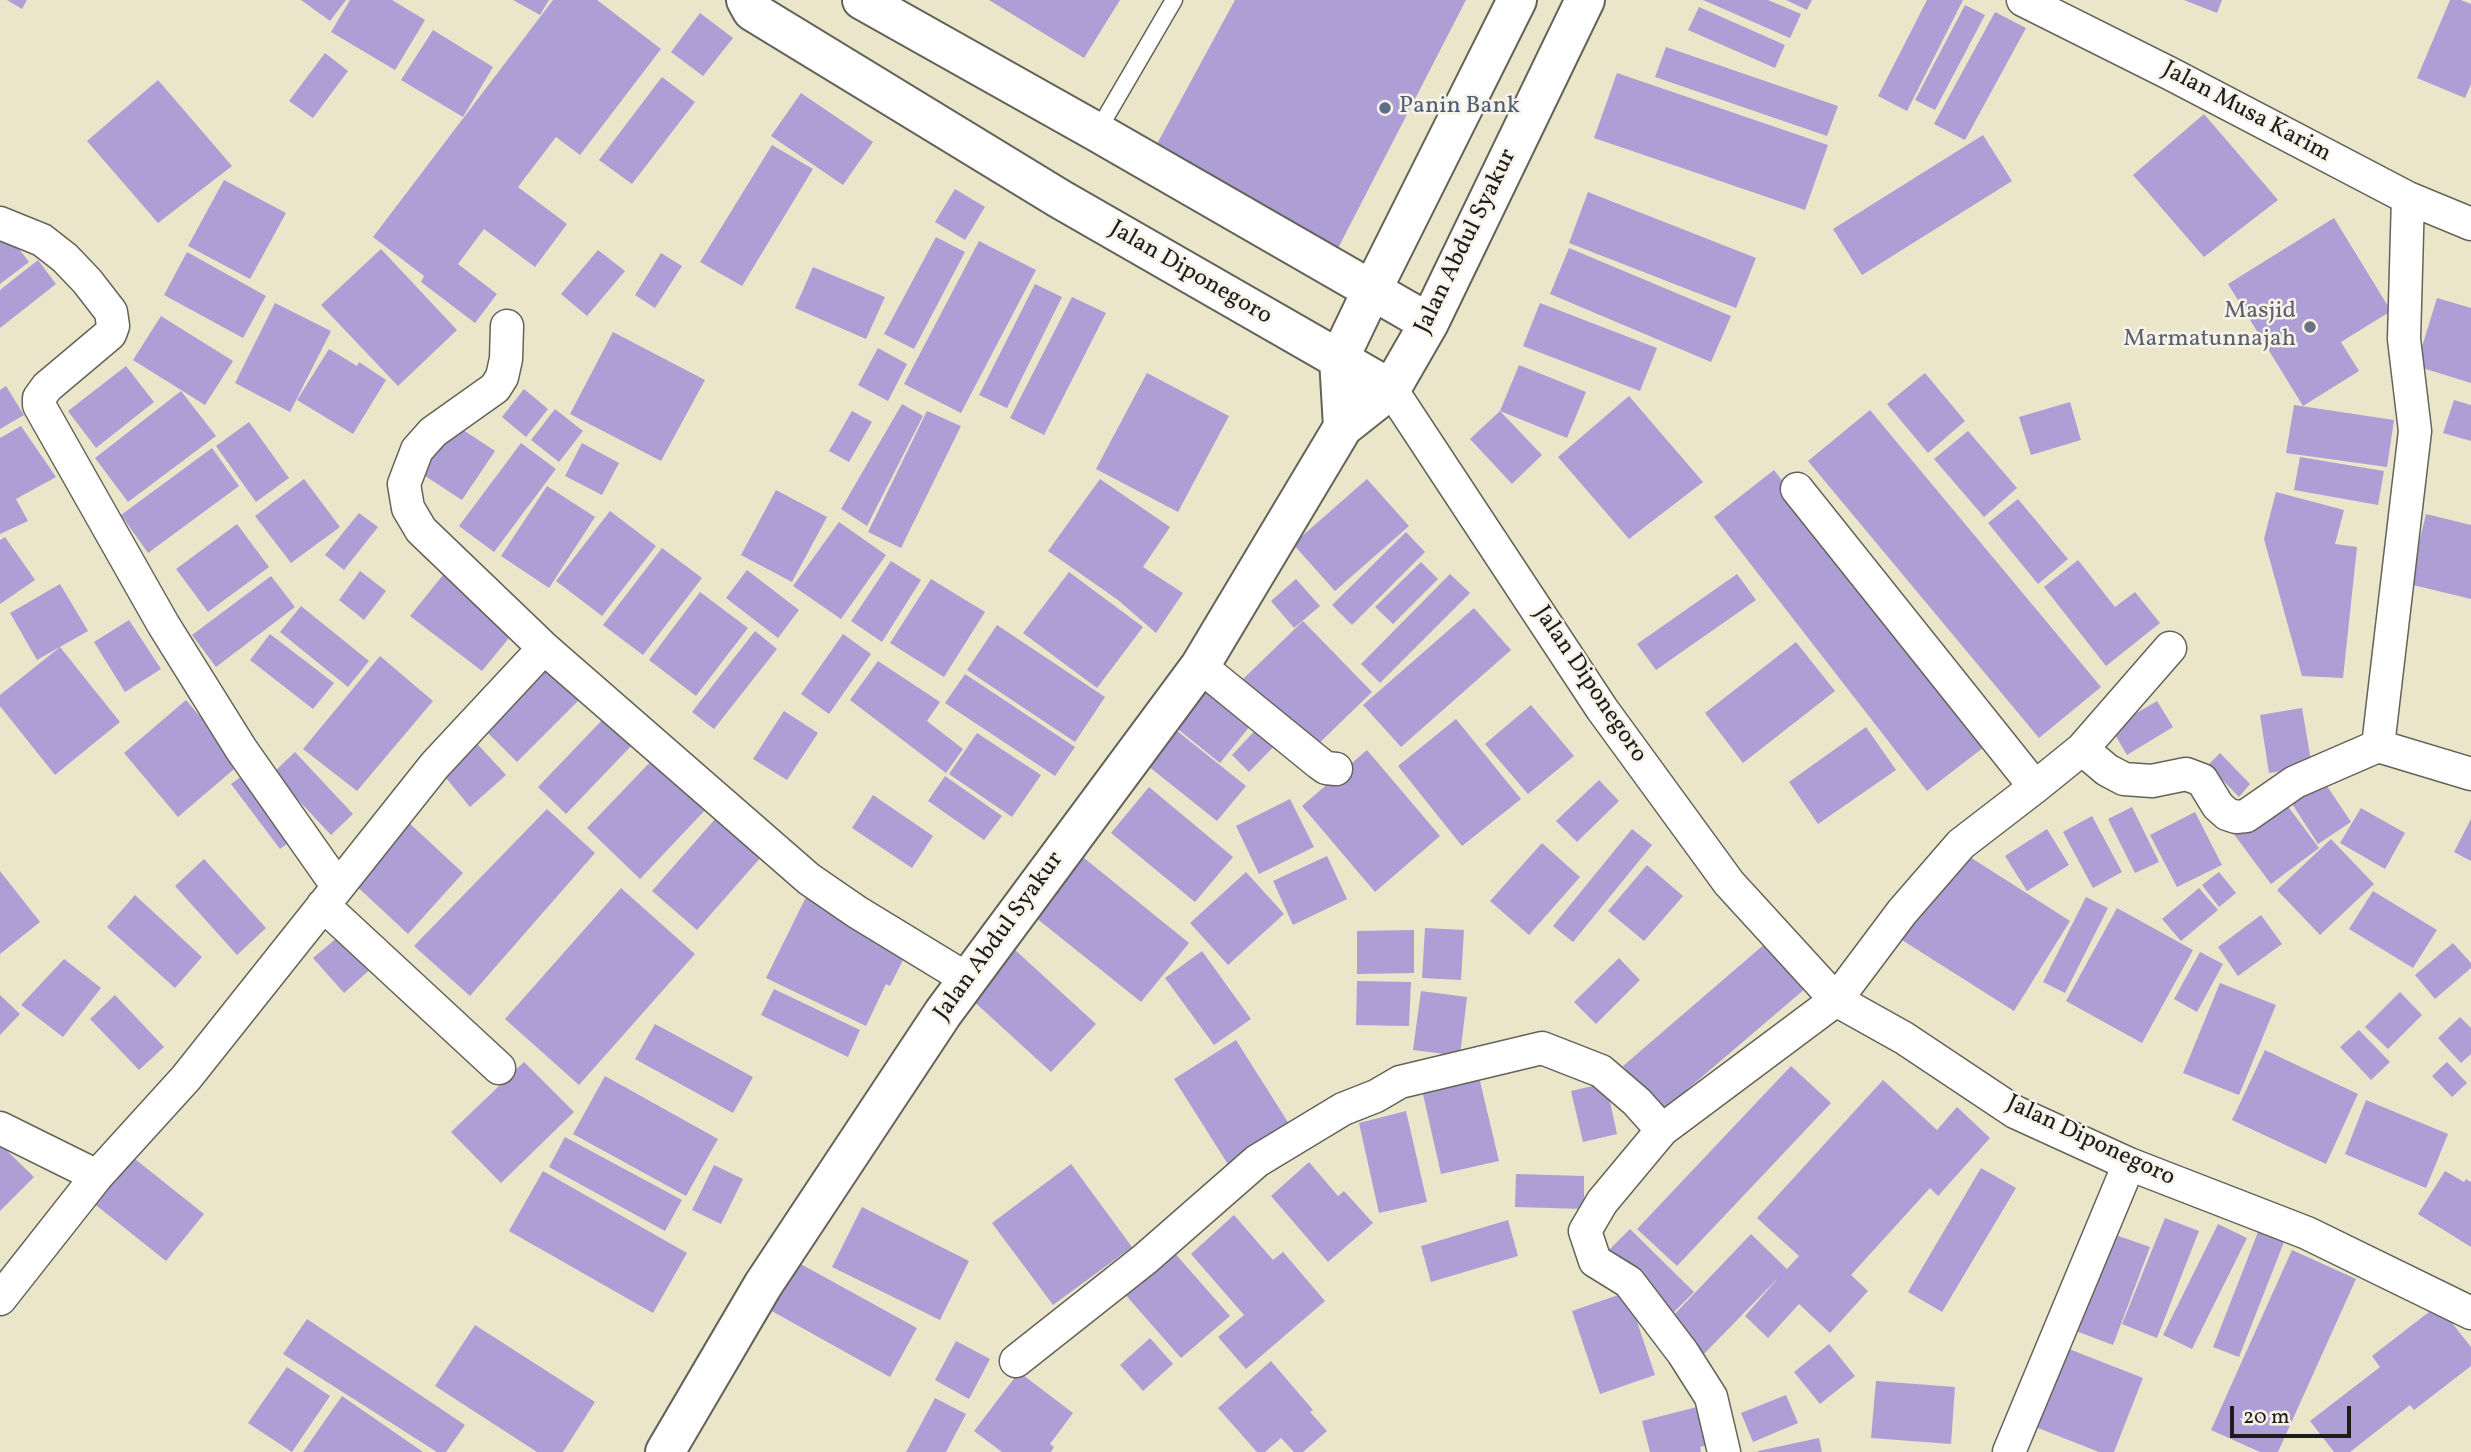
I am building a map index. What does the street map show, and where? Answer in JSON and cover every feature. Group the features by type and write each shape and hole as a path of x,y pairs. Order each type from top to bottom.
{"street":[{"name":"Jalan Diponegoro","path":"746,0 752,11 1048,192 1391,390 1602,709 1728,883 1836,1000 1905,1038 2015,1112 2129,1164 2306,1233 2471,1313"},
{"path":"862,0 1429,323"},
{"path":"1343,427 1339,359 1517,0"},
{"name":"Jalan Abdul Syakur","path":"665,1452 763,1285 967,979 1200,666 1343,427 1391,390 1429,323 1585,0"},
{"name":"Jalan Musa Karim","path":"2022,0 2171,74 2408,198 2471,223"},
{"path":"2378,746 2415,430 2404,339 2408,198"},
{"path":"0,223 42,240 65,258 111,312 113,326 110,334 47,387 39,398 38,405 170,635 331,896 499,1068"},
{"path":"507,326 506,359 502,377 495,388 433,432 416,450 404,484 408,508 421,530 544,648 809,879 868,919 967,979"},
{"path":"1797,489 2035,787"},
{"path":"0,1299 97,1176 186,1078 435,765 544,648"},
{"path":"1724,1452 1711,1397 1690,1364 1629,1282 1595,1261 1586,1231 1602,1202 1662,1130 1836,1000 1902,912 1961,844 2082,749 2170,648"},
{"path":"1200,666 1319,763 1326,768 1336,769"},
{"path":"2082,749 2107,770 2124,779 2152,780 2186,774 2202,780 2218,806 2227,814 2236,817 2246,816 2295,782 2378,746 2471,774"},
{"path":"1016,1361 1145,1259 1257,1161 1343,1109 1400,1083 1542,1048 1601,1072 1637,1102 1662,1130"},
{"path":"0,1128 97,1176"},
{"path":"2009,1452 2129,1164"}],"lane":[{"path":"1097,132 1174,0"}],"building":[{"path":"7,0 27,0 22,9"},
{"path":"301,0 346,0 330,21"},
{"path":"350,0 392,0 425,20 395,70 331,32"},
{"path":"513,0 549,0 540,15"},
{"path":"553,0 597,0 661,49 580,155 556,137 518,187 567,224 535,267 484,229 458,264 497,294 475,323 421,282 424,276 373,237"},
{"path":"989,0 1120,0 1084,58"},
{"path":"1235,0 1466,0 1334,256 1152,153"},
{"path":"1703,0 1768,0 1801,14 1790,38"},
{"path":"1786,0 1812,0 1807,10"},
{"path":"1927,0 1963,0 1907,111 1878,96"},
{"path":"2184,0 2222,0 2217,13"},
{"path":"2450,0 2471,4 2471,84 2465,98 2417,78"},
{"path":"1965,5 1985,15 1935,110 1915,100"},
{"path":"1699,7 1785,45 1775,68 1688,30"},
{"path":"1995,12 2026,28 1965,140 1934,124"},
{"path":"700,13 733,38 703,76 671,52"},
{"path":"433,30 493,67 463,117 401,80"},
{"path":"1666,47 1838,106 1827,136 1655,77"},
{"path":"325,53 348,71 313,118 289,101"},
{"path":"1617,73 1828,145 1805,210 1594,138"},
{"path":"662,77 695,102 632,184 599,160"},
{"path":"158,80 232,166 158,223 87,141"},
{"path":"801,93 873,142 843,185 771,136"},
{"path":"2204,114 2278,200 2204,257 2133,175"},
{"path":"1983,135 2012,181 1862,275 1833,229"},
{"path":"772,145 813,169 742,286 700,262"},
{"path":"224,180 286,213 250,279 188,246"},
{"path":"955,189 985,207 965,240 935,222"},
{"path":"1588,192 1756,258 1736,308 1569,243"},
{"name":"Masjid Marmatunnajah","path":"2334,218 2391,311 2341,342 2359,371 2303,406 2228,284"},
{"path":"6,232 29,262 0,284 0,237"},
{"path":"936,237 965,252 914,349 884,334"},
{"path":"979,241 1036,270 961,413 904,384"},
{"path":"1569,248 1731,316 1711,362 1550,294"},
{"path":"381,249 457,330 398,386 321,305"},
{"path":"598,250 625,271 587,316 561,294"},
{"path":"187,252 266,296 243,338 164,295"},
{"path":"661,253 682,266 655,308 635,295"},
{"path":"38,260 56,284 0,328 0,290"},
{"path":"813,267 885,297 866,339 795,308"},
{"path":"1035,284 1062,297 1007,408 979,395"},
{"path":"1072,297 1106,313 1044,435 1010,418"},
{"path":"2437,298 2471,308 2471,383 2416,366"},
{"path":"275,303 331,331 290,412 235,383"},
{"path":"1540,303 1657,348 1640,391 1523,346"},
{"path":"161,316 233,361 205,405 133,360"},
{"path":"613,332 705,380 661,461 570,414"},
{"path":"878,348 907,364 888,401 858,385"},
{"path":"329,349 357,366 359,362 386,380 353,434 297,400"},
{"path":"1519,365 1586,392 1567,438 1500,411"},
{"path":"126,366 154,402 96,448 68,411"},
{"path":"1147,373 1229,416 1178,512 1096,469"},
{"path":"1925,373 1965,421 1928,453 1887,404"},
{"path":"6,386 24,415 0,429 0,390"},
{"path":"524,389 548,409 526,437 502,417"},
{"path":"181,391 216,436 128,502 95,458"},
{"path":"1629,396 1703,482 1629,539 1558,457"},
{"path":"2454,400 2471,405 2471,441 2443,433"},
{"path":"2070,402 2081,440 2031,455 2019,417"},
{"path":"902,404 923,416 867,526 841,509"},
{"path":"2294,405 2394,420 2387,467 2286,453"},
{"path":"555,409 583,431 559,462 531,440"},
{"path":"1870,410 2101,687 2039,738 1808,461"},
{"path":"852,411 872,422 849,462 829,451"},
{"path":"927,411 961,426 901,548 868,532"},
{"path":"1500,411 1542,455 1512,484 1470,439"},
{"path":"249,422 289,478 256,502 216,446"},
{"path":"451,422 495,451 462,500 419,472"},
{"path":"21,426 56,477 16,499 28,521 0,534 0,438"},
{"path":"1968,431 2017,488 1984,517 1934,459"},
{"path":"521,443 556,469 494,552 459,526"},
{"path":"582,443 619,463 602,495 565,476"},
{"path":"212,448 239,486 148,553 121,515"},
{"path":"2300,457 2384,471 2378,505 2294,490"},
{"path":"1774,470 1988,744 1927,791 1714,517"},
{"path":"304,479 340,527 291,563 255,516"},
{"path":"1100,479 1170,527 1143,567 1183,593 1156,633 1118,600 1048,551"},
{"path":"1367,479 1409,526 1335,591 1293,544"},
{"path":"547,486 595,517 549,588 501,556"},
{"path":"776,490 827,517 792,582 741,555"},
{"path":"2276,492 2344,510 2335,544 2357,547 2343,678 2302,676 2264,539"},
{"path":"2018,499 2068,559 2038,584 1988,523"},
{"path":"610,511 656,546 602,616 556,581"},
{"path":"359,513 378,527 344,570 325,555"},
{"path":"2426,514 2471,525 2471,599 2409,584"},
{"path":"839,522 886,555 841,619 793,586"},
{"path":"237,524 269,567 208,612 176,569"},
{"path":"1406,532 1425,552 1352,625 1332,605"},
{"path":"5,537 35,580 0,604 0,540"},
{"path":"662,548 702,578 643,655 603,625"},
{"path":"2078,560 2115,607 2135,592 2160,623 2106,666 2044,587"},
{"path":"891,561 921,580 882,642 851,621"},
{"path":"1421,562 1438,579 1393,624 1375,607"},
{"path":"447,570 518,627 482,671 410,616"},
{"path":"747,570 799,610 778,638 726,598"},
{"path":"360,571 386,591 364,620 339,600"},
{"path":"1069,572 1143,627 1097,688 1023,633"},
{"path":"1450,574 1470,593 1380,683 1361,664"},
{"path":"1737,574 1756,600 1656,670 1637,644"},
{"path":"271,576 295,607 216,667 192,635"},
{"path":"931,579 985,612 944,677 890,643"},
{"path":"1296,579 1320,606 1294,628 1271,601"},
{"path":"60,584 88,631 37,660 10,613"},
{"path":"700,592 748,628 696,696 649,660"},
{"path":"301,606 369,661 348,687 280,632"},
{"path":"1474,608 1511,650 1401,747 1363,705"},
{"path":"129,620 161,669 125,692 94,642"},
{"path":"1303,621 1372,692 1311,751 1242,680"},
{"path":"997,625 1105,697 1075,742 967,670"},
{"path":"755,631 777,649 714,729 692,712"},
{"path":"270,634 334,683 313,709 250,660"},
{"path":"843,634 871,654 829,714 801,694"},
{"path":"1796,642 1835,691 1743,763 1705,713"},
{"path":"60,647 120,722 55,775 0,706 0,695"},
{"path":"380,656 433,701 357,791 303,749"},
{"path":"543,661 584,695 517,762 479,724"},
{"path":"878,661 940,702 927,721 963,749 946,773 850,700"},
{"path":"965,674 1075,747 1055,776 945,703"},
{"path":"1208,674 1259,715 1220,763 1169,722"},
{"path":"186,700 240,764 178,817 124,753"},
{"path":"2157,701 2173,727 2127,755 2111,728"},
{"path":"1531,705 1574,756 1528,794 1485,744"},
{"path":"2302,708 2312,767 2269,773 2260,715"},
{"path":"784,711 818,733 787,780 753,759"},
{"path":"604,718 633,744 566,814 538,787"},
{"path":"1456,719 1521,799 1462,846 1398,766"},
{"path":"1166,722 1246,786 1217,821 1138,758"},
{"path":"1263,722 1281,739 1249,772 1232,755"},
{"path":"1866,727 1896,770 1818,824 1789,782"},
{"path":"977,733 1041,775 1012,817 949,774"},
{"path":"470,736 506,775 470,807 437,767"},
{"path":"1367,750 1440,836 1375,892 1302,806"},
{"path":"295,752 353,814 331,835 273,773"},
{"path":"2220,753 2250,784 2239,797 2208,765"},
{"path":"655,757 708,807 640,879 587,828"},
{"path":"246,773 295,838 280,849 231,784"},
{"path":"2319,774 2351,822 2318,844 2287,796"},
{"path":"945,776 1002,816 984,840 928,801"},
{"path":"1599,780 1619,801 1577,842 1556,821"},
{"path":"1149,787 1233,857 1195,902 1111,833"},
{"path":"873,795 933,836 912,868 852,828"},
{"path":"2281,797 2319,848 2271,884 2233,833"},
{"path":"1290,799 1314,847 1259,874 1236,826"},
{"path":"2132,807 2159,862 2135,873 2108,819"},
{"path":"2361,808 2405,833 2385,869 2340,843"},
{"path":"547,809 595,853 470,996 414,946"},
{"path":"723,810 769,848 697,930 652,891"},
{"path":"2195,812 2222,865 2177,887 2150,835"},
{"path":"2092,816 2122,872 2093,888 2063,832"},
{"path":"2471,819 2471,861 2454,852"},
{"path":"406,820 463,873 408,934 350,880"},
{"path":"1632,829 1652,845 1573,942 1553,926"},
{"path":"2047,829 2069,865 2027,891 2005,856"},
{"path":"2331,839 2374,884 2320,935 2277,890"},
{"path":"1542,843 1580,877 1529,935 1490,901"},
{"path":"1073,849 1189,943 1141,1002 1025,909"},
{"path":"1959,850 2070,921 2014,1011 1902,940"},
{"path":"1327,856 1347,899 1293,925 1273,881"},
{"path":"204,859 266,928 237,955 175,886"},
{"path":"1647,865 1683,896 1644,941 1608,911"},
{"path":"0,871 40,922 0,954"},
{"path":"1246,872 1284,914 1228,965 1190,923"},
{"path":"2219,872 2236,893 2219,907 2202,885"},
{"path":"621,888 695,954 579,1085 505,1019"},
{"path":"2199,888 2218,910 2181,941 2162,919"},
{"path":"2373,891 2437,930 2413,968 2349,929"},
{"path":"135,895 202,957 175,988 107,927"},
{"path":"806,897 909,948 890,986 886,984 866,1026 766,978"},
{"path":"2086,897 2108,908 2065,993 2043,982"},
{"path":"2117,908 2193,950 2142,1043 2066,1001"},
{"path":"2261,915 2282,944 2238,976 2218,947"},
{"path":"1425,928 1464,930 1461,980 1422,978"},
{"path":"1414,930 1414,973 1357,974 1357,931"},
{"path":"345,931 375,965 344,993 313,958"},
{"path":"1774,936 1813,982 1662,1111 1623,1066"},
{"path":"2453,943 2471,963 2471,968 2435,999 2415,975"},
{"path":"1014,949 1096,1024 1051,1072 969,997"},
{"path":"1202,951 1251,1019 1214,1045 1165,978"},
{"path":"2200,952 2223,964 2197,1012 2174,999"},
{"path":"1619,958 1640,980 1596,1024 1574,1002"},
{"path":"64,959 101,988 63,1037 21,1005"},
{"path":"1357,981 1411,982 1409,1026 1356,1025"},
{"path":"2220,983 2276,1005 2239,1095 2183,1073"},
{"path":"774,989 860,1030 848,1057 761,1015"},
{"path":"1421,991 1467,997 1460,1056 1413,1050"},
{"path":"2400,992 2422,1015 2388,1049 2365,1027"},
{"path":"0,995 20,1014 0,1035"},
{"path":"115,995 164,1047 139,1070 90,1019"},
{"path":"2460,1017 2471,1028 2471,1054 2461,1063 2438,1038"},
{"path":"655,1024 753,1077 733,1113 635,1059"},
{"path":"2359,1030 2390,1062 2371,1080 2340,1047"},
{"path":"1236,1040 1291,1127 1229,1166 1174,1079"},
{"path":"2265,1050 2358,1094 2326,1164 2232,1120"},
{"path":"524,1062 574,1112 501,1183 451,1132"},
{"path":"2447,1062 2467,1083 2452,1097 2432,1076"},
{"path":"1791,1066 1831,1103 1677,1266 1637,1229"},
{"path":"605,1076 718,1139 686,1196 573,1134"},
{"path":"1479,1077 1499,1161 1441,1174 1422,1090"},
{"path":"1883,1080 1937,1130 1957,1107 1990,1138 1938,1196 1930,1188 1851,1275 1868,1291 1830,1333 1799,1304 1768,1338 1745,1316 1779,1277 1703,1355 1668,1321 1751,1234 1787,1269 1799,1256 1757,1218"},
{"path":"1606,1083 1617,1134 1583,1142 1571,1091"},
{"path":"2366,1100 2448,1134 2426,1188 2345,1154"},
{"path":"1406,1111 1427,1202 1379,1213 1359,1123"},
{"path":"565,1137 682,1200 665,1231 549,1167"},
{"path":"0,1144 34,1177 0,1211"},
{"path":"130,1155 204,1214 166,1261 92,1202"},
{"path":"1309,1162 1338,1196 1344,1191 1373,1223 1328,1262 1271,1196"},
{"path":"1071,1164 1132,1247 1053,1305 992,1223"},
{"path":"714,1165 743,1179 721,1224 692,1210"},
{"path":"1981,1168 2016,1188 1942,1312 1908,1292"},
{"path":"543,1171 687,1253 653,1313 509,1231"},
{"path":"2445,1171 2464,1182 2466,1179 2471,1182 2471,1247 2418,1214"},
{"path":"1516,1174 1584,1176 1584,1209 1515,1207"},
{"path":"862,1207 969,1261 940,1320 832,1267"},
{"path":"1234,1215 1273,1260 1283,1252 1325,1301 1246,1369 1218,1337 1244,1315 1191,1254"},
{"path":"2165,1218 2199,1231 2157,1338 2122,1324"},
{"path":"1508,1220 1518,1256 1431,1282 1421,1246"},
{"path":"2218,1224 2247,1238 2192,1349 2163,1335"},
{"path":"1630,1229 1694,1292 1670,1316 1606,1253"},
{"path":"2104,1231 2150,1247 2113,1345 2068,1328"},
{"path":"2258,1232 2284,1242 2239,1357 2213,1347"},
{"path":"1172,1250 1230,1316 1181,1358 1123,1292"},
{"path":"2292,1250 2356,1279 2278,1452 2260,1452 2211,1430"},
{"path":"797,1262 917,1328 890,1377 770,1310"},
{"path":"1627,1292 1655,1375 1600,1394 1572,1311"},
{"path":"2438,1305 2471,1347 2471,1366 2414,1410 2410,1405 2350,1452 2334,1452 2310,1421 2380,1367 2372,1356"},
{"path":"307,1319 465,1425 446,1452 437,1452 283,1354"},
{"path":"475,1325 595,1402 563,1452 537,1452 435,1386"},
{"path":"1150,1338 1173,1364 1143,1391 1120,1365"},
{"path":"956,1341 990,1359 969,1399 935,1380"},
{"path":"1829,1344 1855,1376 1820,1404 1794,1372"},
{"path":"2064,1347 2143,1378 2114,1452 2099,1452 2033,1426"},
{"path":"1271,1361 1313,1410 1310,1412 1327,1431 1303,1452 1294,1452 1281,1438 1265,1452 1257,1452 1218,1408"},
{"path":"287,1367 330,1396 292,1452 248,1423"},
{"path":"1019,1372 1073,1413 1050,1444 1054,1447 1051,1452 1002,1452 974,1431"},
{"path":"1876,1381 1955,1387 1951,1444 1871,1438"},
{"path":"1786,1395 1798,1423 1753,1442 1741,1413"},
{"path":"342,1396 423,1452 303,1452"},
{"path":"935,1398 966,1414 946,1452 906,1452"},
{"path":"1705,1405 1714,1443 1700,1447 1701,1452 1650,1452 1642,1421"},
{"path":"1819,1438 1822,1452 1758,1452 1758,1451"}],"place":[{"name":"Panin Bank","path":"1385,108"},
{"name":"Masjid Marmatunnajah","path":"2310,327"}]}
